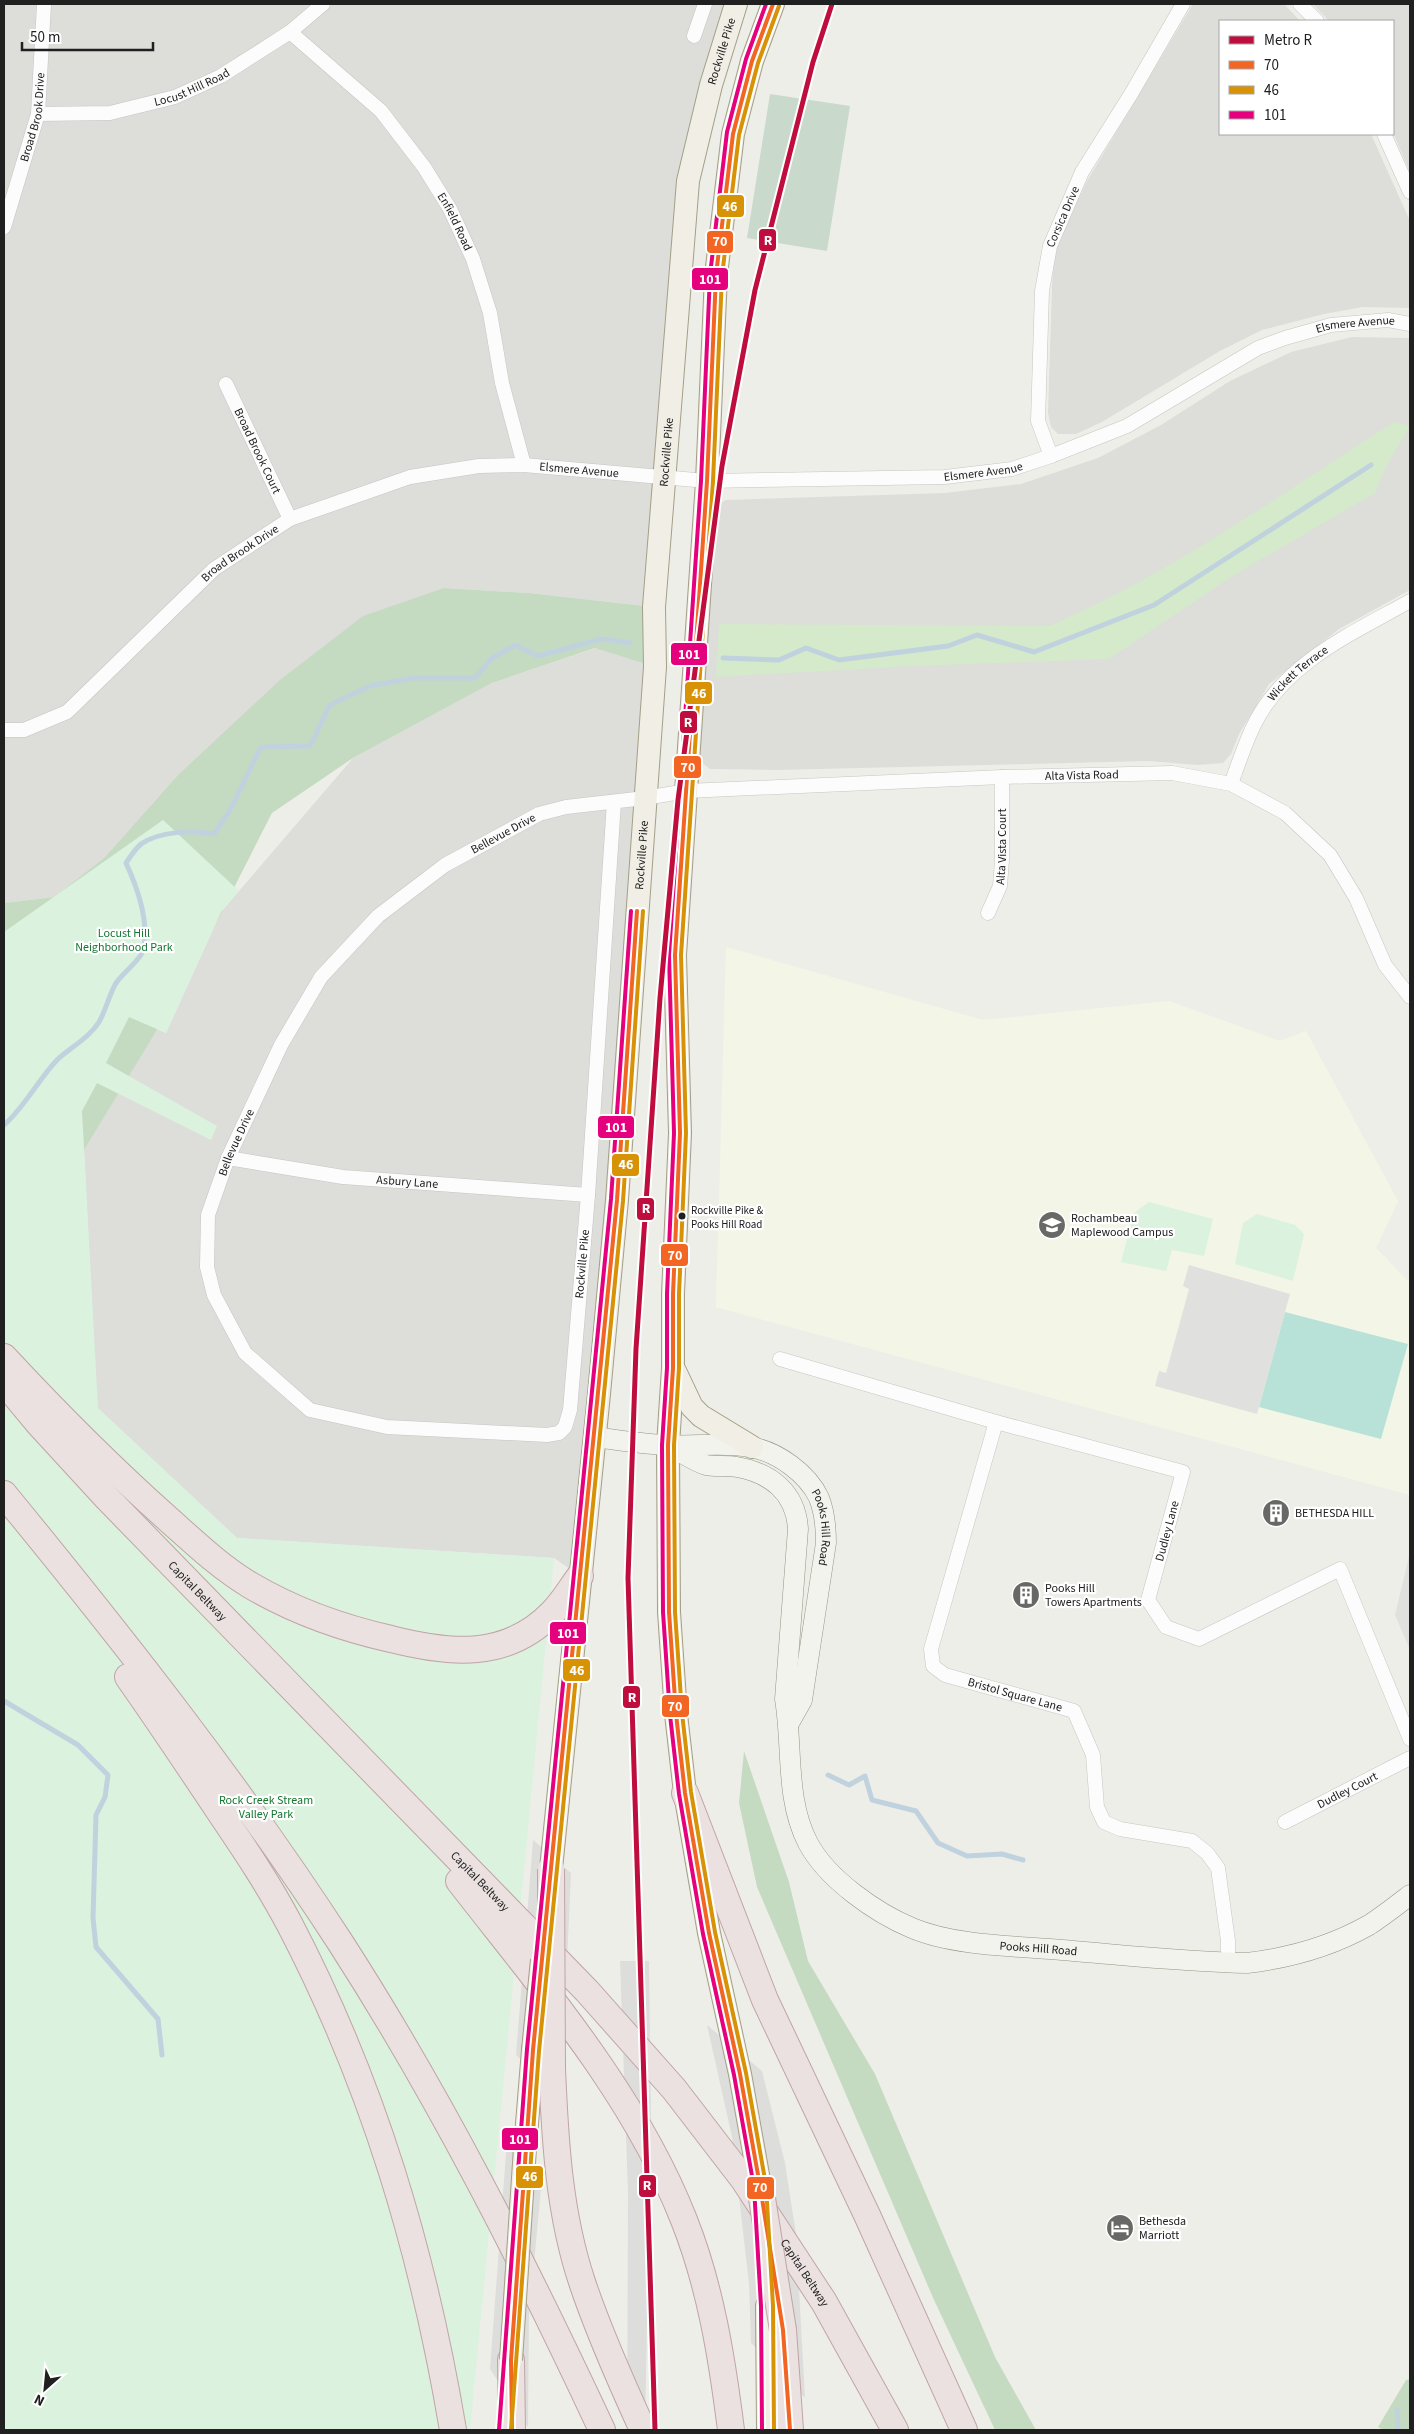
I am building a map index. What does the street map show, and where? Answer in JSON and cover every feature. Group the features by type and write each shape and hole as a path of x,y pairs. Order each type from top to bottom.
{"highway":[{"path":"4,1357 80,1436 209,1556 249,1584 287,1605 332,1623 417,1646 455,1650 484,1650 510,1643 534,1629 554,1612 580,1576"},
{"name":"Capital Beltway","path":"4,1382 107,1498 587,1991 674,2089 744,2180 824,2302 895,2430"},
{"path":"4,1495 249,1855 290,1924 346,2044 394,2171 421,2268 440,2351 452,2430"},
{"path":"4,1495 133,1655 264,1830 340,1942 428,2089 563,2348 602,2430"},
{"path":"382,1781 566,2019 608,2077 651,2152 684,2220 709,2298 724,2371 731,2430"},
{"path":"685,1793 765,2000 867,2215 964,2430"},
{"path":"550,1869 552,2068 556,2142 564,2214 581,2281 603,2341 643,2430"},
{"path":"760,2186 782,2330 790,2430"},
{"path":"511,2360 512,2430"}],"main road":[{"name":"Rockville Pike","path":"505,2430 533,2050 617,1200 654,667 654,607 688,182 711,84 736,4"},
{"path":"768,2430 767,2306 760,2186 740,2074 709,1933 685,1793 676,1714 669,1612 668,1445 673,1368 680,1133 675,955 707,481 716,275 734,134 752,61 773,4"},
{"path":"673,1368 692,1407 701,1416 752,1447"}],"street":[{"name":"Broad Brook Drive","path":"4,227 38,114 44,4"},
{"name":"Locust Hill Road","path":"38,114 110,113 175,97 221,76 290,32 323,4"},
{"path":"694,36 705,4"},
{"name":"Corsica Drive","path":"1051,456 1038,421 1042,291 1050,246 1082,172 1131,94 1183,4"},
{"path":"1300,4 1317,20"},
{"name":"Enfield Road","path":"290,32 381,111 424,167 450,209 473,259 490,313 502,383 524,465"},
{"path":"1384,135 1410,192"},
{"name":"Elsmere Avenue","path":"524,465 707,481 945,477 1012,469 1127,426 1258,348 1285,338 1331,325 1388,320 1410,324"},
{"name":"Broad Brook Court","path":"226,384 290,519"},
{"name":"Broad Brook Drive","path":"4,730 24,730 66,712 214,568 290,519 410,477 479,466 524,465"},
{"name":"Wickett Terrace","path":"1231,784 1253,726 1284,681 1337,641 1410,601"},
{"name":"Alta Vista Road","path":"645,798 687,791 1002,777 1172,773 1231,784 1285,813 1330,855 1356,898 1385,965 1410,997"},
{"name":"Alta Vista Court","path":"988,913 1000,886 1002,860 1002,777"},
{"name":"Bellevue Drive","path":"565,1426 559,1432 547,1435 387,1427 310,1410 245,1353 214,1295 207,1267 208,1216 228,1158 281,1045 322,977 378,916 445,865 539,814 566,807 645,798"},
{"name":"Rockville Pike","path":"565,1426 572,1391 588,1195 614,802"},
{"name":"Asbury Lane","path":"228,1158 343,1177 588,1195"},
{"name":"Dudley Lane","path":"780,1359 996,1422 1183,1472 1148,1600 1166,1627 1199,1639 1340,1569 1410,1738"},
{"name":"Bristol Square Lane","path":"996,1422 931,1649 933,1666 945,1675 1074,1711 1093,1755 1097,1807 1104,1822 1120,1829 1192,1842 1207,1853 1218,1868 1228,1941 1228,1963"},
{"name":"Pooks Hill Road","path":"594,1437 668,1445 701,1443 752,1447 778,1458 802,1474 819,1497 826,1521 826,1543 802,1700 789,1722"},
{"name":"Pooks Hill Road","path":"668,1445 706,1465 735,1466 754,1471 773,1480 788,1496 797,1514 798,1529 784,1699 789,1722 793,1802 808,1844 832,1875 875,1908 913,1929 967,1942 1228,1963 1268,1961 1336,1942 1370,1924 1410,1895"},
{"name":"Dudley Court","path":"1285,1822 1410,1758"}],"shaded area":[{"path":"4,4 736,4 697,137 654,607 529,593 444,588 177,776 104,858 54,897 4,903"},
{"path":"1193,4 1284,4 1299,20 1219,20 1219,135 1371,135 1410,221 1410,308 1363,307 1324,314 1262,330 1220,351 1102,422 1076,434 1058,434 1051,427 1048,413 1054,260 1059,241 1087,181"},
{"path":"1313,4 1410,4 1410,173 1394,134 1394,20 1328,20"},
{"path":"770,94 850,106 827,251 747,238"},
{"path":"1352,337 1410,338 1410,590 1339,629 1269,684 1239,734 1231,754 1223,763 1198,765 1149,761 778,770 710,769 702,763 700,757 715,520 716,509 720,503 726,500 945,493 1021,484 1098,458 1161,425 1230,381 1291,352"},
{"path":"596,648 655,667 580,1576 554,1558 237,1538 97,1408 82,1111 129,1017 166,1033 221,912 353,758 492,683"},
{"name":"Rochambeau Maplewood Campus","path":"726,947 983,1020 1169,1001 1280,1041 1306,1031 1398,1201 1376,1248 1410,1283 1410,1495 716,1307"},
{"path":"1189,1265 1290,1294 1257,1414 1155,1386 1159,1371 1166,1373 1189,1289 1183,1286"},
{"path":"1285,1312 1408,1344 1381,1439 1259,1407"},
{"path":"1410,1552 1410,1650 1395,1615"}],"green space":[{"path":"1394,422 1410,426 1386,467 1375,493 1231,577 1109,659 893,667 716,677 719,624 1049,626 1095,605 1183,557"},
{"name":"Locust Hill Neighborhood Park","path":"444,588 529,593 654,607 655,667 595,648 492,683 353,758 272,813 186,982 73,1168 4,1298 4,903 54,897 104,858 177,776 280,680 363,616"},
{"name":"Rock Creek Stream Valley Park","path":"163,820 239,891 221,912 166,1033 129,1017 106,1063 217,1126 211,1140 97,1083 82,1111 98,1408 237,1538 554,1558 470,2430 4,2430 4,932"},
{"path":"1149,1202 1213,1219 1204,1256 1172,1250 1166,1271 1121,1262 1134,1213"},
{"path":"1257,1214 1295,1225 1304,1234 1293,1281 1235,1264 1243,1223"},
{"path":"744,1751 789,1882 808,1961 875,2074 995,2357 1036,2430 995,2430 934,2300 757,1887 739,1803"},
{"path":"1410,2379 1410,2430 1383,2430 1378,2427 1406,2380"}],"pier":[{"path":"533,1840 571,1873 561,2097 516,2055"},
{"path":"620,1961 649,1961 651,2112 645,2430 627,2430 628,2194"},
{"path":"707,2025 762,2071 785,2163 796,2234 805,2398 751,2343 749,2284 732,2137"},
{"path":"508,2126 542,2178 529,2317 528,2427 490,2369"}],"waterway":[{"path":"723,658 779,660 806,648 839,660 948,646 977,635 1034,652 1154,605 1371,465"},
{"path":"4,1125 57,1060 95,1028 116,983 143,951 145,940 144,917 135,884 126,863 129,858 141,844 157,836 186,832 214,834 229,812 261,747 310,746 330,705 370,686 412,678 475,678 492,658 515,645 538,656 602,639 630,643"},
{"path":"4,1701 78,1745 108,1775 105,1797 96,1815 93,1918 96,1947 158,2019 162,2055"},
{"path":"828,1775 849,1785 865,1776 872,1800 916,1811 938,1843 967,1856 1002,1854 1023,1860"},
{"path":"1397,2409 1398,2430"}],"metro line":[{"name":"R","path":"655,2430 628,1578 636,1349 660,998 678,800 722,466 755,290 813,62 832,4"}],"transit line":[{"name":"101","path":"762,2430 761,2306 754,2187 734,2075 703,1934 679,1794 670,1715 663,1612 662,1445 667,1368 667,1294 674,1133 669,955 701,481 710,275 727,132 746,59 766,4"},
{"name":"70","path":"773,4 752,61 733,134 716,275 707,481 675,955 680,1133 673,1294 673,1368 668,1445 669,1612 676,1714 685,1793 709,1933 740,2074 760,2186 783,2330 790,2430"},
{"name":"46","path":"774,2430 773,2306 766,2185 746,2073 715,1932 691,1792 682,1713 675,1612 674,1445 679,1368 679,1294 686,1133 681,955 713,481 722,276 739,135 758,63 779,6"},
{"name":"101","path":"499,2430 527,2049 611,1199 631,911"},
{"name":"70","path":"512,2430 511,2360 533,2050 617,1200 637,911"},
{"name":"46","path":"511,2430 539,2051 623,1201 643,911"}],"place":[{"name":"Rockville Pike & Pooks Hill Road","path":"682,1216"},
{"name":"Rochambeau Maplewood Campus","path":"1052,1225"},
{"name":"BETHESDA HILL","path":"1276,1513"},
{"name":"Pooks Hill Towers Apartments","path":"1026,1595"},
{"name":"Bethesda Marriott","path":"1120,2228"}]}
